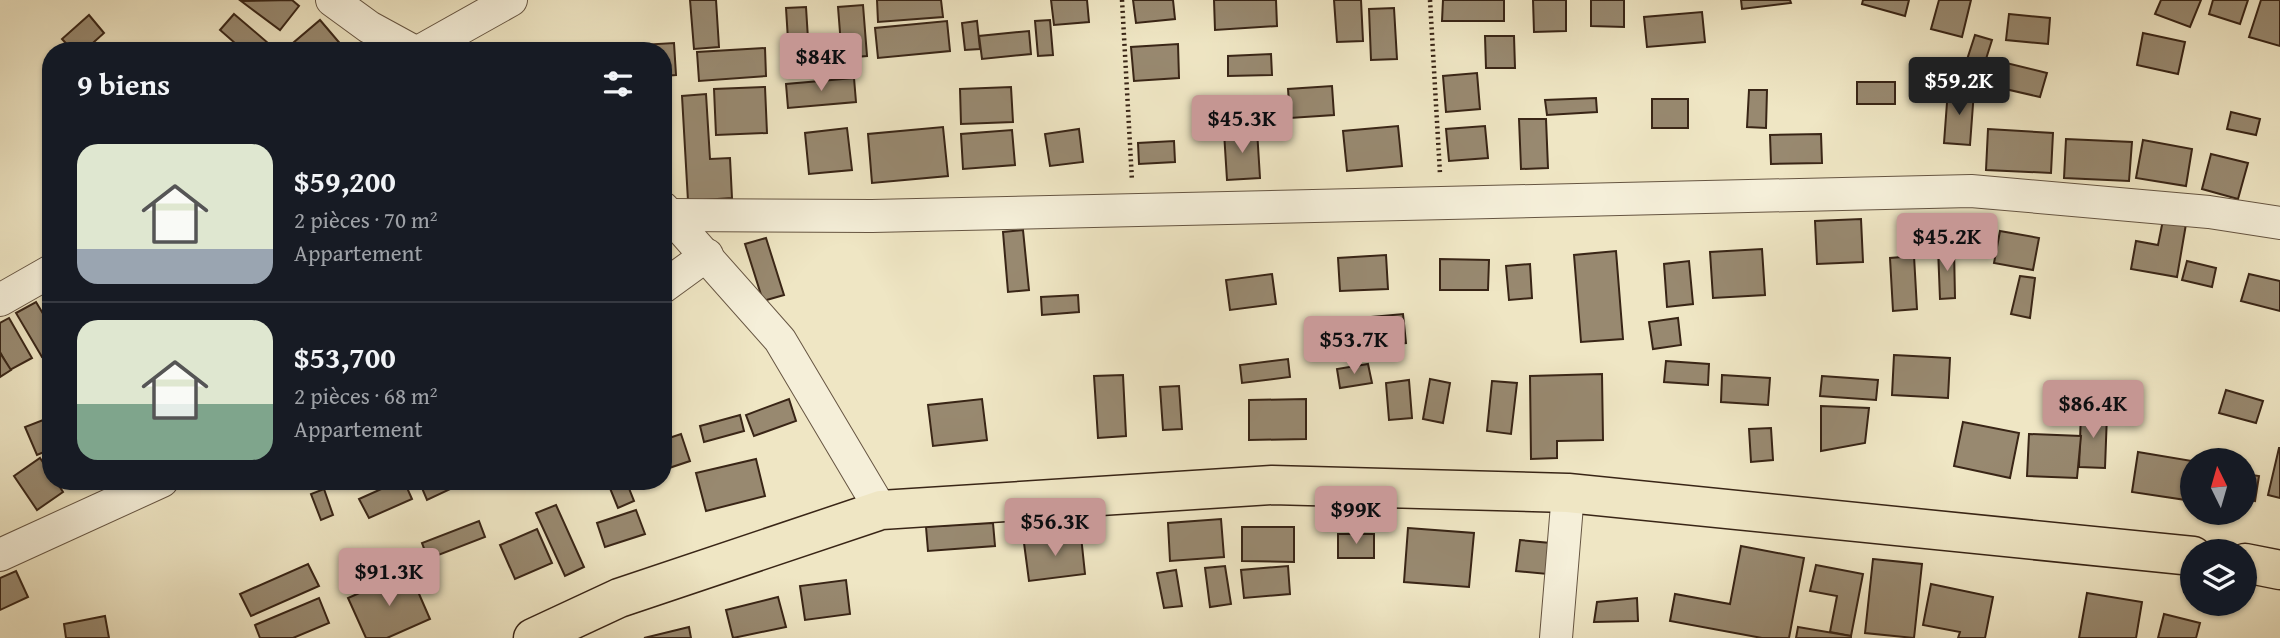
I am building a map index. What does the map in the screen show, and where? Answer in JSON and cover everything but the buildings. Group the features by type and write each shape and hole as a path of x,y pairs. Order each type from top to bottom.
{"main road":[{"path":"533,638 619,598 881,510 1272,485 1568,493 2180,555"},
{"path":"2257,565 2280,569"}],"street":[{"path":"332,0 369,13 403,42"},
{"path":"436,42 511,0"},
{"path":"672,212 872,216 1971,191 2209,212 2280,223"},
{"path":"672,217 780,340 881,510"},
{"path":"672,280 707,255"},
{"path":"0,300 42,276"},
{"path":"0,555 142,490"},
{"path":"1556,638 1568,493"}],"path":[{"path":"1122,0 1133,209"},
{"path":"1430,0 1441,202"}]}
